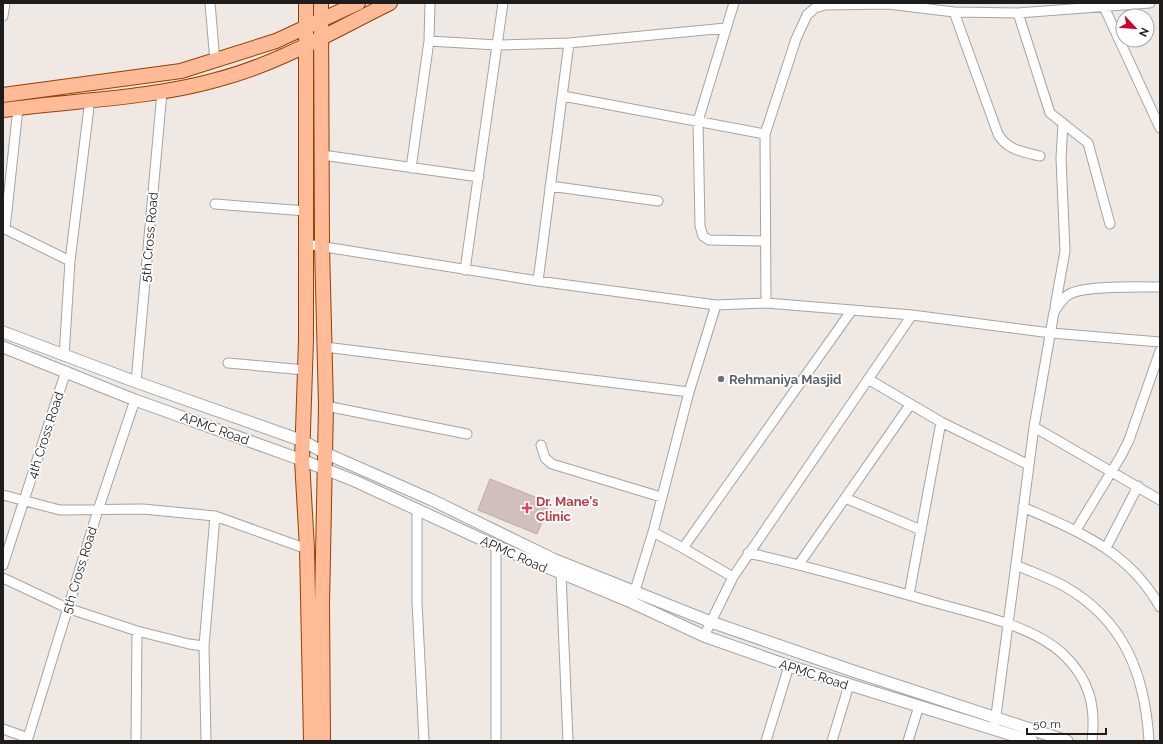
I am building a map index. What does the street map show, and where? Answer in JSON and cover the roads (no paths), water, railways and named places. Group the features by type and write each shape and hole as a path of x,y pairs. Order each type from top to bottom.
{"main road":[{"path":"306,3 305,370 302,460 307,549 311,741"},
{"path":"321,3 322,246 326,406 322,604 323,741"},
{"path":"3,95 181,71 215,62 276,42 358,3"},
{"path":"3,110 162,92 216,80 254,68 307,46 390,3"}],"street":[{"path":"3,16 5,3"},
{"path":"210,3 215,62"},
{"path":"411,168 429,41 430,3"},
{"path":"465,270 503,3"},
{"path":"734,3 698,121 701,232 706,239 716,242 764,241"},
{"path":"766,303 764,241 765,134 796,39 807,15 815,8 825,5 888,4 954,12 1018,13 1150,3"},
{"path":"1104,7 1160,128"},
{"path":"954,12 998,134 1002,141 1010,148 1040,156"},
{"path":"1018,13 1050,112 1088,143 1110,224"},
{"path":"429,41 497,45 569,43 726,28"},
{"path":"538,281 569,43"},
{"name":"5th Cross Road","path":"136,382 162,92"},
{"path":"563,96 765,134"},
{"path":"64,356 70,261 90,99"},
{"path":"18,108 4,228 70,261"},
{"path":"993,728 996,717 1034,427 1065,251 1061,158 1063,123"},
{"path":"322,155 479,177"},
{"path":"550,186 658,201"},
{"path":"215,204 306,211"},
{"path":"306,244 538,281 716,305 766,303 852,310 912,315 1051,333 1160,342"},
{"path":"1054,312 1060,303 1073,292 1106,288 1160,287"},
{"path":"631,602 653,532 689,392 716,305"},
{"path":"683,548 852,310"},
{"path":"704,636 733,577 748,553 912,315"},
{"name":"APMC Road","path":"3,332 64,356 302,441 325,453 432,500 554,559 710,622 853,671 1067,741"},
{"name":"APMC Road","path":"3,347 136,400 302,460 417,509 496,546 631,602 704,636 848,685 993,728 1020,739 1032,741"},
{"path":"325,347 689,392"},
{"path":"1076,530 1111,473 1129,440 1160,351"},
{"path":"228,363 305,370"},
{"name":"4th Cross Road","path":"3,565 66,371"},
{"path":"868,379 910,406 1029,465"},
{"name":"5th Cross Road","path":"28,740 98,510 136,400"},
{"path":"326,406 467,434"},
{"path":"799,564 910,406"},
{"path":"909,595 941,422"},
{"path":"1034,427 1111,473 1138,486 1160,500"},
{"path":"541,445 545,458 552,464 661,497"},
{"path":"1106,548 1138,486"},
{"path":"3,495 60,510 143,509 215,516 307,549"},
{"path":"845,498 921,530"},
{"path":"1023,507 1076,530 1106,548 1140,576 1160,607"},
{"path":"417,509 417,602 424,741"},
{"path":"206,741 204,646 215,516"},
{"path":"653,532 733,577"},
{"path":"496,546 496,741"},
{"path":"748,553 799,564 909,595 1008,625 1040,638 1053,646 1073,666 1089,692 1093,705 1094,725 1092,741"},
{"path":"1016,565 1063,586 1085,600 1098,610 1120,636 1130,654 1140,682 1148,720 1149,741"},
{"path":"561,574 568,741"},
{"path":"3,578 67,608 137,631 189,644 204,646"},
{"path":"136,741 137,631"},
{"path":"766,741 789,666"},
{"path":"832,741 848,685"},
{"path":"908,741 919,706"},
{"path":"3,729 28,740"}],"place":[{"name":"Rehmaniya Masjid","path":"721,379"},
{"name":"Dr. Mane's Clinic","path":"527,508"}]}
